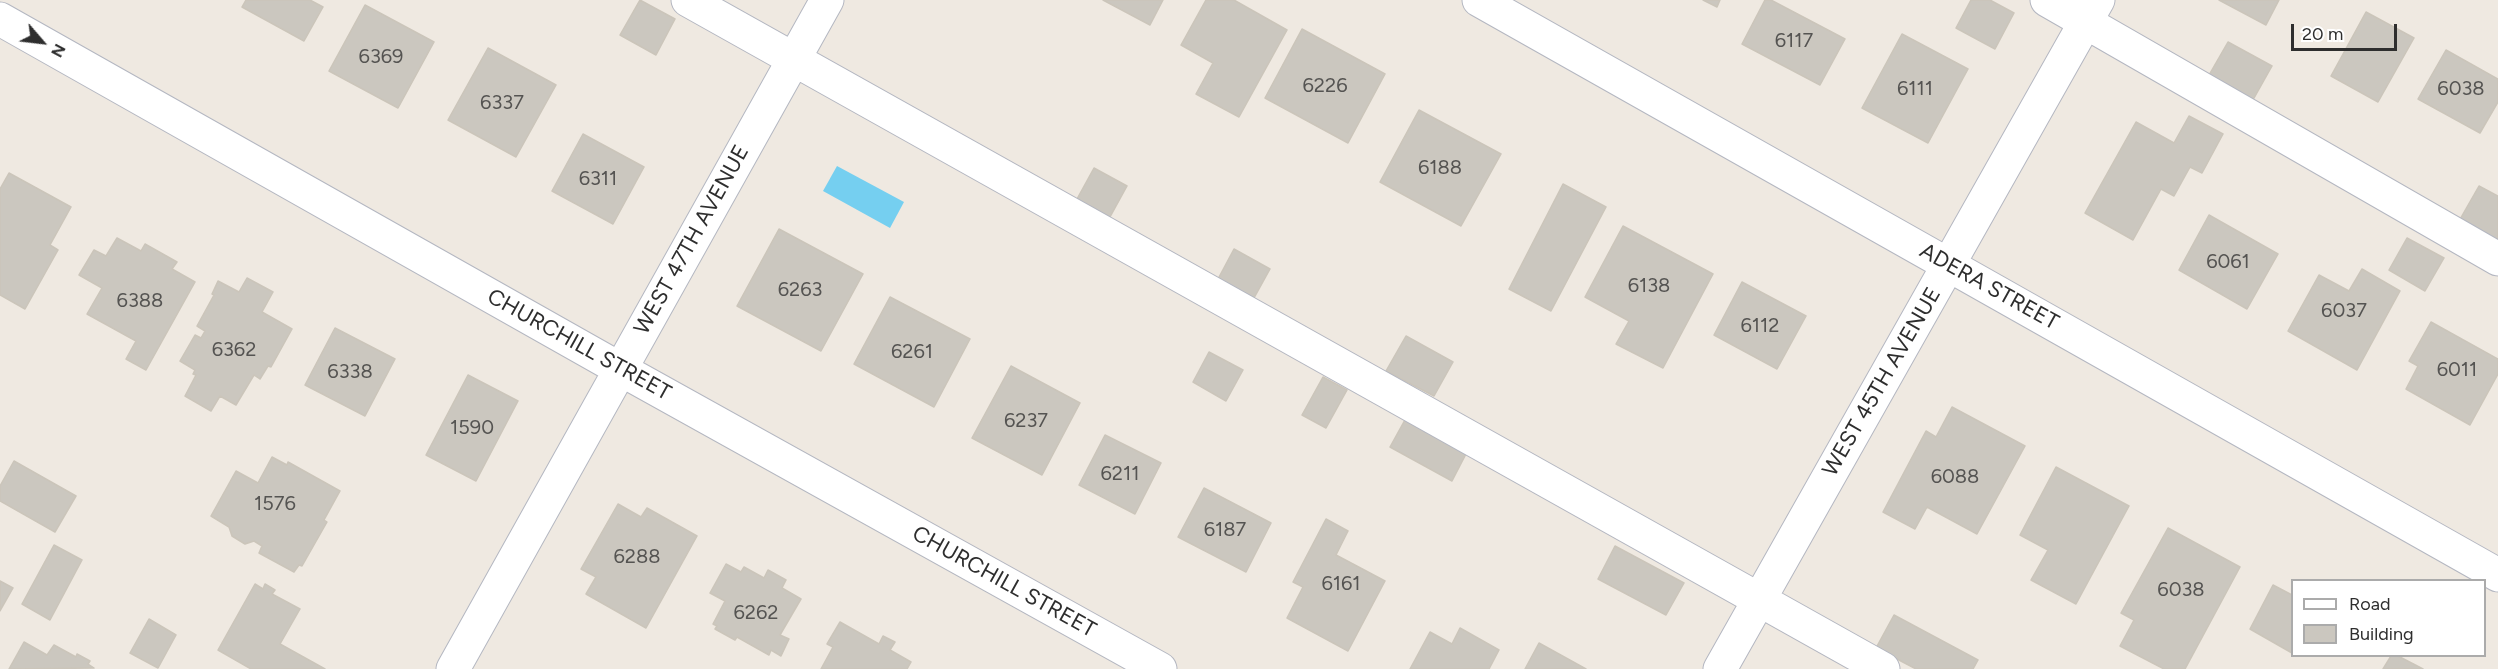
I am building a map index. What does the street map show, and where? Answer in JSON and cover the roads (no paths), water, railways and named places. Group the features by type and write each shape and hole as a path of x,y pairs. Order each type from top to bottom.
{"street":[{"path":"688,0 1883,669"},
{"name":"WEST 47TH AVENUE","path":"453,669 827,0"},
{"name":"ADERA STREET","path":"1479,0 2498,575"},
{"path":"2047,0 2092,11 2498,259"},
{"name":"WEST 45TH AVENUE","path":"1720,669 2092,11"},
{"name":"CHURCHILL STREET","path":"0,19 620,369 1160,669"}],"water":[{"path":"837,166 904,202 890,228 823,191"}]}
